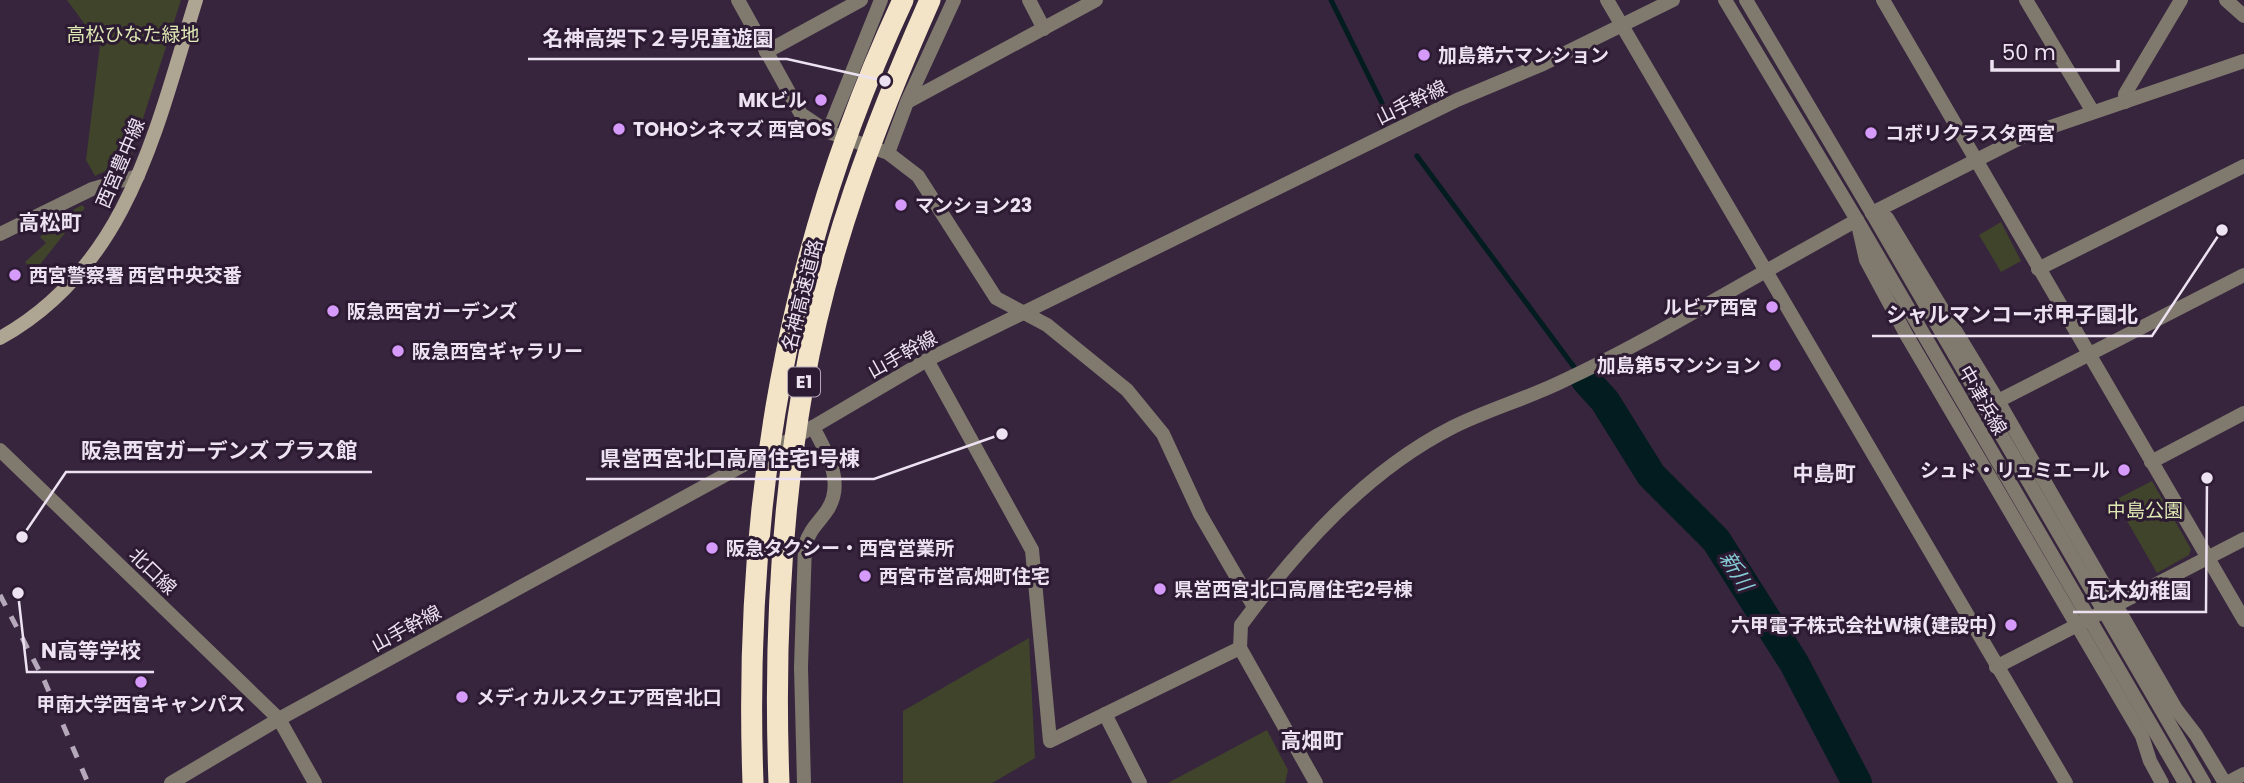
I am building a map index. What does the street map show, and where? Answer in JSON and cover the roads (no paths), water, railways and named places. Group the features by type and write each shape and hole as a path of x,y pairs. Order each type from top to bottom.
{"highway":[{"name":"名神高速道路","path":"753,783 750,709 754,571 779,385 794,313 834,172 903,0"},
{"name":"名神高速道路","path":"779,783 776,705 779,570 803,385 830,271 855,186 930,0"}],"main road":[{"name":"西宮豊中線","path":"0,338 42,309 88,267 120,215 151,147 196,0"}],"street":[{"path":"738,0 801,114 828,132 888,153 918,176 996,298 1047,325 1128,390 1163,434 1200,514 1254,607"},
{"path":"766,52 861,0"},
{"path":"828,132 881,0"},
{"path":"888,153 907,102 954,0"},
{"path":"1029,0 1045,29"},
{"path":"907,102 1096,0"},
{"path":"1606,0 2066,783"},
{"name":"山手幹線","path":"170,783 279,719 813,427 927,360 1457,100 1673,0"},
{"name":"中津浜線","path":"1725,0 1857,220 2185,783"},
{"name":"中津浜線","path":"1746,0 2204,783"},
{"path":"1883,0 2088,357 2244,620"},
{"path":"2026,0 2093,112"},
{"path":"2125,102 2125,94 2180,0"},
{"path":"2226,0 2244,16"},
{"path":"1872,214 2024,136 2244,61"},
{"path":"2038,269 2244,166"},
{"path":"1,234 92,189 138,176"},
{"path":"1872,214 1887,218 1998,401 2179,714 2196,735 2226,783 2244,774"},
{"path":"1316,783 1240,648 1241,625 1340,507 1405,456 1450,428 1516,398 1564,381 1857,220 1866,260 1901,325 2142,736 2150,761 2162,783"},
{"path":"1998,401 2244,275"},
{"path":"927,360 1032,550 1049,741 1240,648"},
{"path":"2151,462 2244,413"},
{"path":"804,783 801,667 806,545 811,527 828,508 835,488 831,462 813,427"},
{"name":"北口線","path":"0,450 279,719 314,783"},
{"path":"1996,667 2244,539"},
{"path":"1105,714 1140,783"}],"waterway":[{"path":"1331,0 1382,103"},
{"path":"1417,156 1574,367"},
{"name":"新川","path":"1586,380 1605,401 1651,475 1716,540 1794,663 1857,783"}],"railway":[{"path":"0,595 44,680 88,783"}],"place":[{"name":"加島第六マンション","path":"1424,55"},
{"name":"名神高架下２号児童遊園","path":"885,81"},
{"name":"MKビル","path":"821,100"},
{"name":"TOHOシネマズ 西宮OS","path":"619,129"},
{"name":"コボリクラスタ西宮","path":"1871,133"},
{"name":"マンション23","path":"901,205"},
{"name":"シャルマンコーポ甲子園北","path":"2222,230"},
{"name":"西宮警察署 西宮中央交番","path":"15,275"},
{"name":"ルビア西宮","path":"1772,307"},
{"name":"阪急西宮ガーデンズ","path":"333,311"},
{"name":"阪急西宮ギャラリー","path":"398,351"},
{"name":"加島第5マンション","path":"1775,365"},
{"name":"県営西宮北口高層住宅1号棟","path":"1002,434"},
{"name":"シュド・リュミエール","path":"2124,470"},
{"name":"瓦木幼稚園","path":"2207,478"},
{"name":"阪急西宮ガーデンズ プラス館","path":"22,537"},
{"name":"阪急タクシー・西宮営業所","path":"712,548"},
{"name":"西宮市営高畑町住宅","path":"865,576"},
{"name":"県営西宮北口高層住宅2号棟","path":"1160,589"},
{"name":"N高等学校","path":"18,593"},
{"name":"六甲電子株式会社W棟(建設中)","path":"2011,625"},
{"name":"甲南大学西宮キャンパス","path":"141,682"},
{"name":"メディカルスクエア西宮北口","path":"462,697"}],"district":[{"name":"高松町","path":"50,223"},
{"name":"中島町","path":"1824,474"},
{"name":"高畑町","path":"1312,741"}],"park label":[{"name":"高松ひなた緑地","path":"133,34"},
{"name":"中島公園","path":"2145,510"}]}
